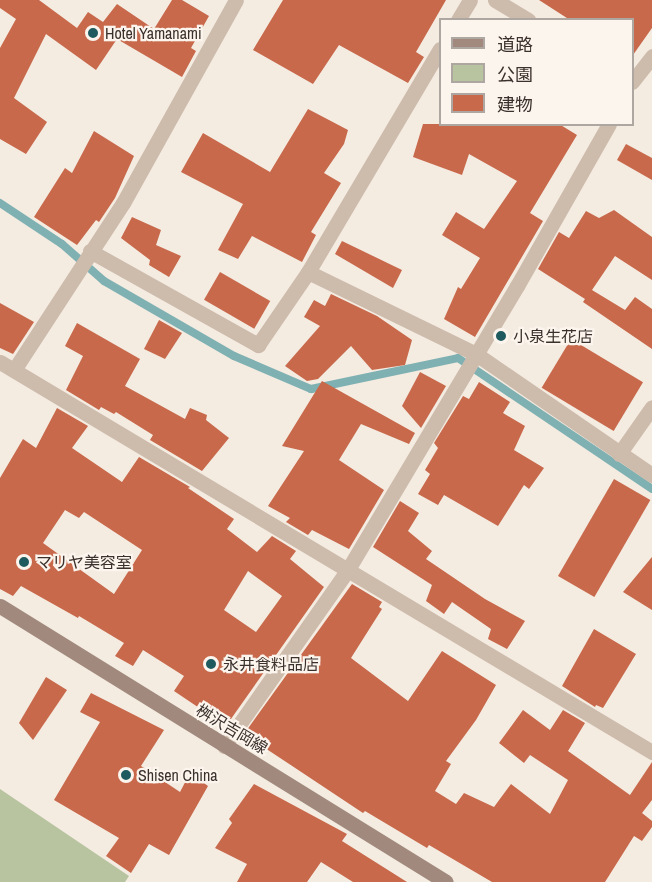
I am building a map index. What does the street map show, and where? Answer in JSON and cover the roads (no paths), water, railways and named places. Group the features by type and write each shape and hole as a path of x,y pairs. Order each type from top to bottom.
{"main road":[{"name":"桝沢吉岡線","path":"0,606 446,882"}],"street":[{"path":"14,370 123,203 236,0"},
{"path":"459,18 470,0"},
{"path":"495,0 525,18"},
{"path":"89,252 258,345 308,272 439,52"},
{"path":"634,80 652,56"},
{"path":"224,746 347,571 608,126"},
{"path":"308,272 475,355 652,475"},
{"path":"0,362 652,752"},
{"path":"619,454 652,407"}],"waterway":[{"path":"0,203 62,244 104,281 234,356 311,389 458,358 652,489"}],"place":[{"name":"Hotel Yamanami","path":"93,33"},
{"name":"小泉生花店","path":"501,336"},
{"name":"マリヤ美容室","path":"24,562"},
{"name":"永井食料品店","path":"211,664"},
{"name":"Shisen China","path":"126,775"}]}
